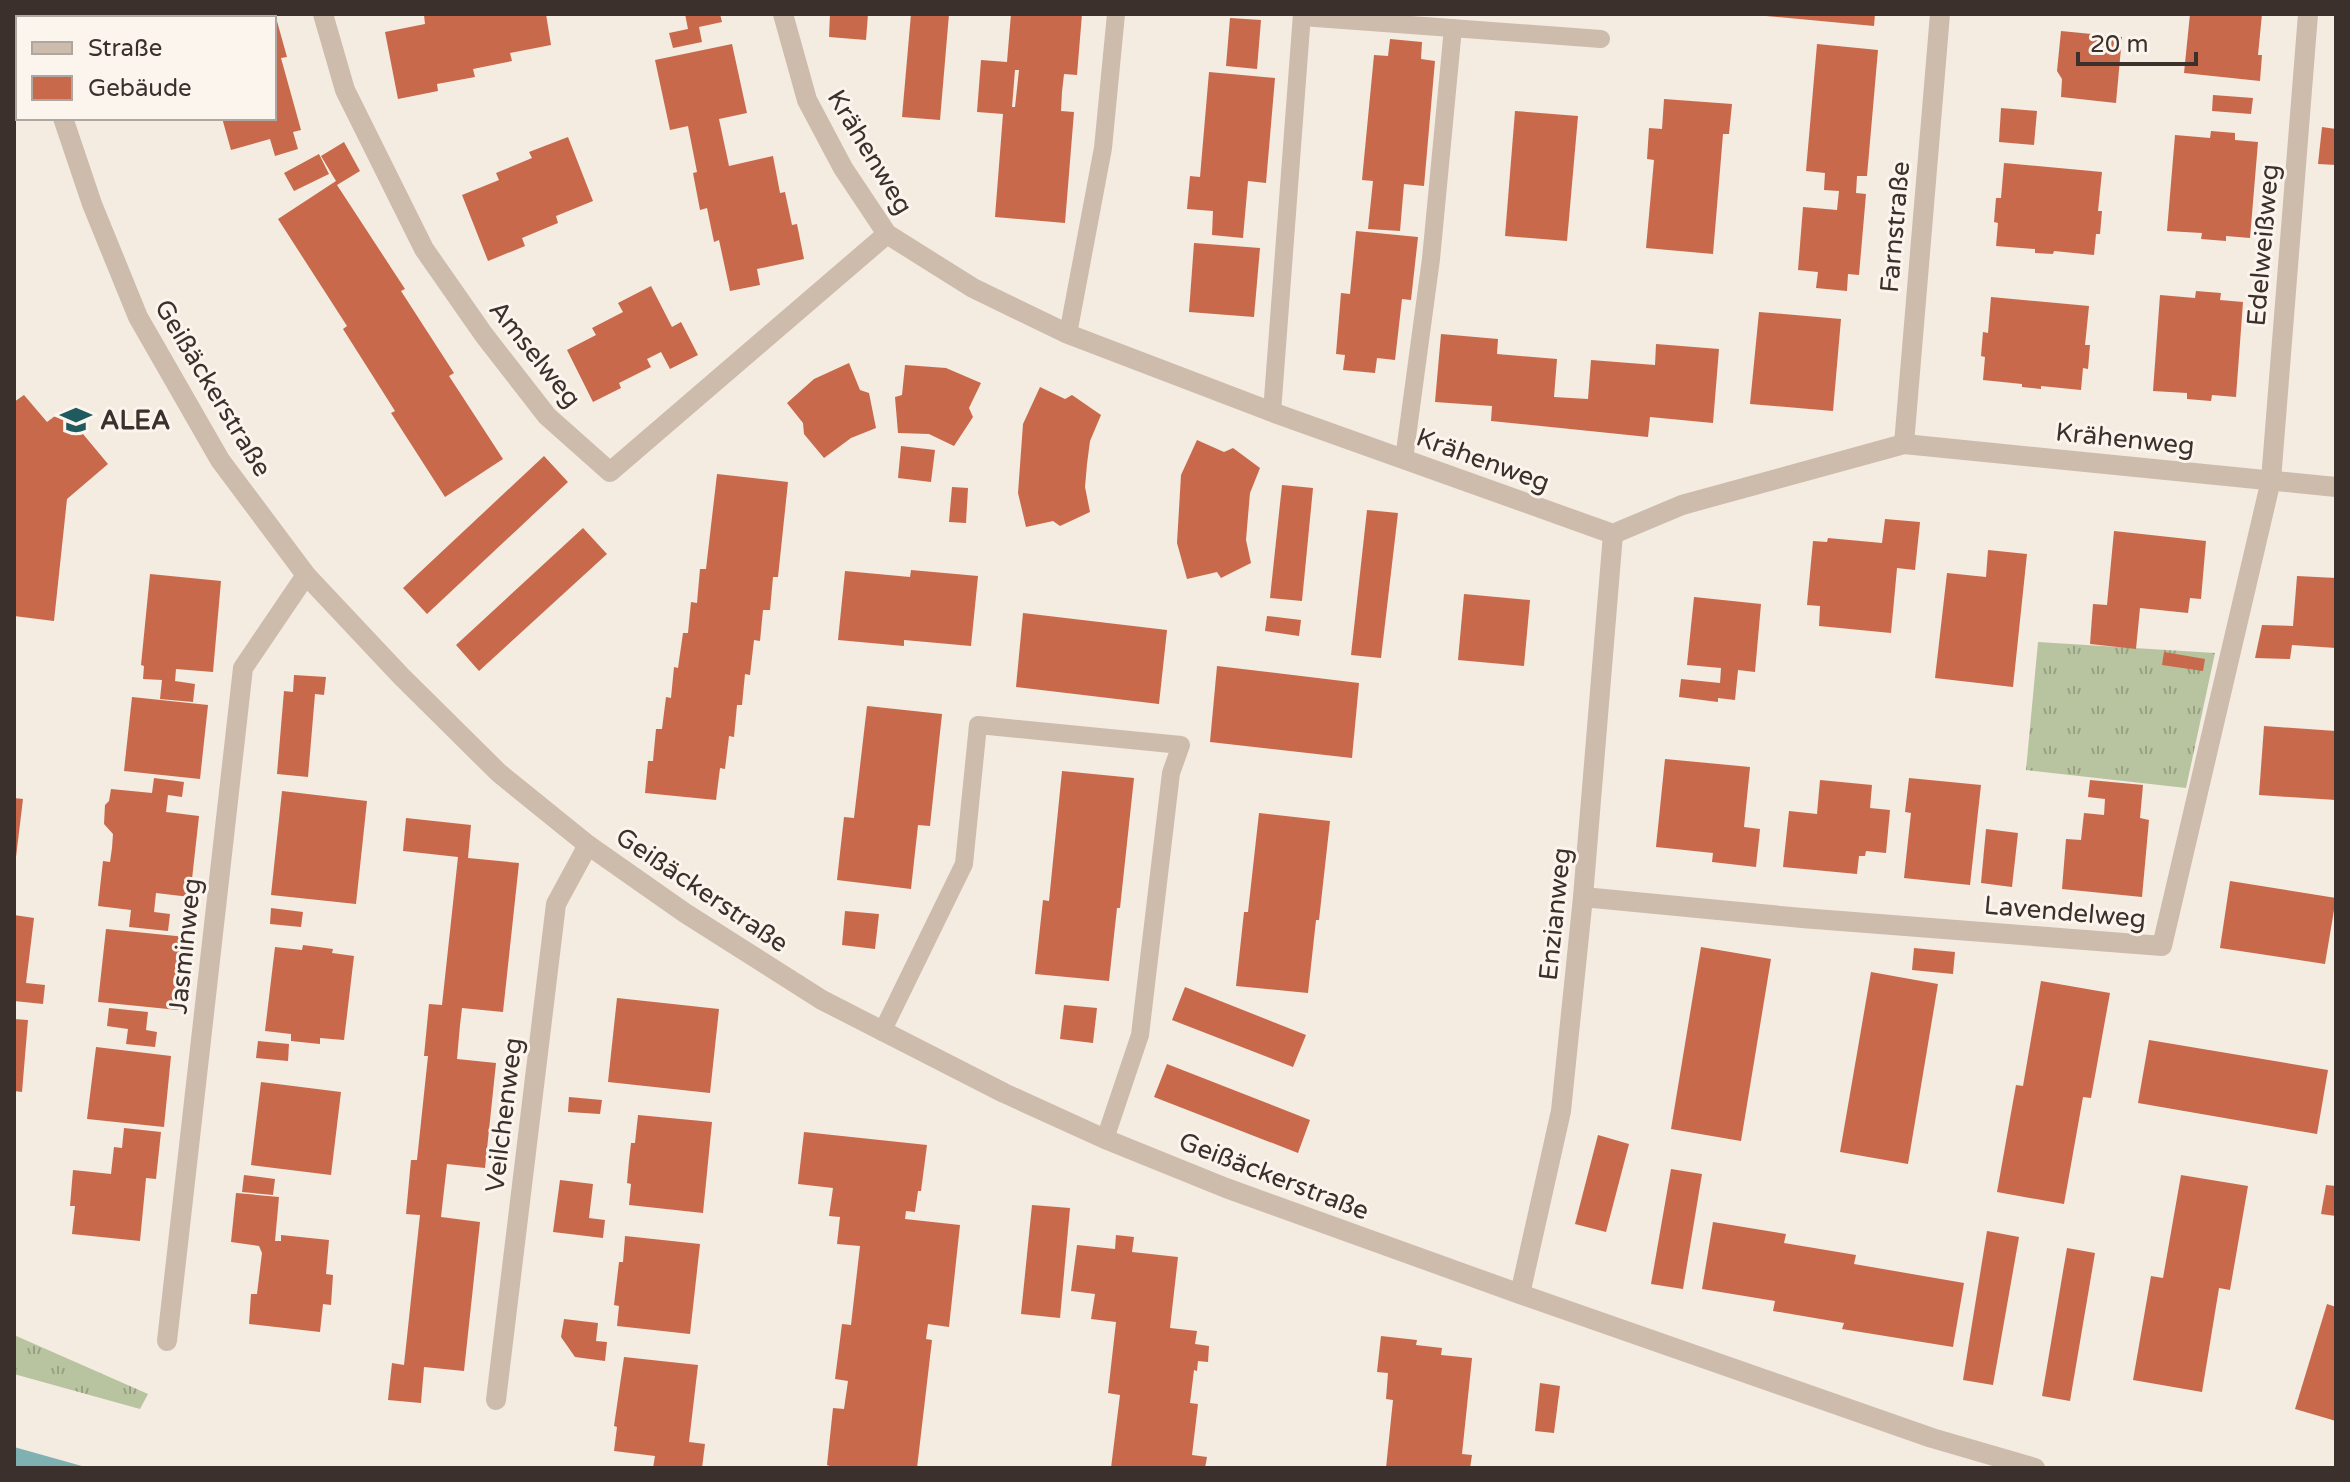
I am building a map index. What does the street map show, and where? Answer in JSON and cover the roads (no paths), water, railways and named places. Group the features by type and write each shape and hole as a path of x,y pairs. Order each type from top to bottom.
{"street":[{"name":"Amselweg","path":"323,14 345,90 424,249 484,335 547,416 610,472 887,234"},
{"name":"Krähenweg","path":"783,14 807,100 843,168 887,234 973,288 1068,334 1272,412 1613,534 1682,505 1904,444 2336,487"},
{"name":"Farnstraße","path":"1904,444 1940,14"},
{"name":"Edelweißweg","path":"2271,480 2308,14"},
{"name":"Geißäckerstraße","path":"64,120 92,204 138,317 220,460 306,575 401,676 499,773 588,845 724,939 822,1000 1004,1093 1105,1139 1226,1188 1932,1438 2035,1468"},
{"name":"Lavendelweg","path":"1583,897 1802,918 2162,946 2271,480"},
{"name":"Enzianweg","path":"1520,1294 1561,1111 1583,897 1613,534"},
{"name":"Jasminweg","path":"167,1341 243,668 306,575"},
{"name":"Veilchenweg","path":"496,1400 556,904 588,845"}],"lane":[{"path":"1068,334 1103,148 1116,14"},
{"path":"1272,412 1302,15 1453,28 1510,23 1601,39"},
{"path":"1404,459 1431,259 1453,28"},
{"path":"882,1032 964,864 978,725 1181,745 1171,773 1140,1035 1105,1139"}],"water":[{"path":"14,1447 89,1468 14,1468"}],"place":[{"name":"ALEA","path":"76,420"}]}
